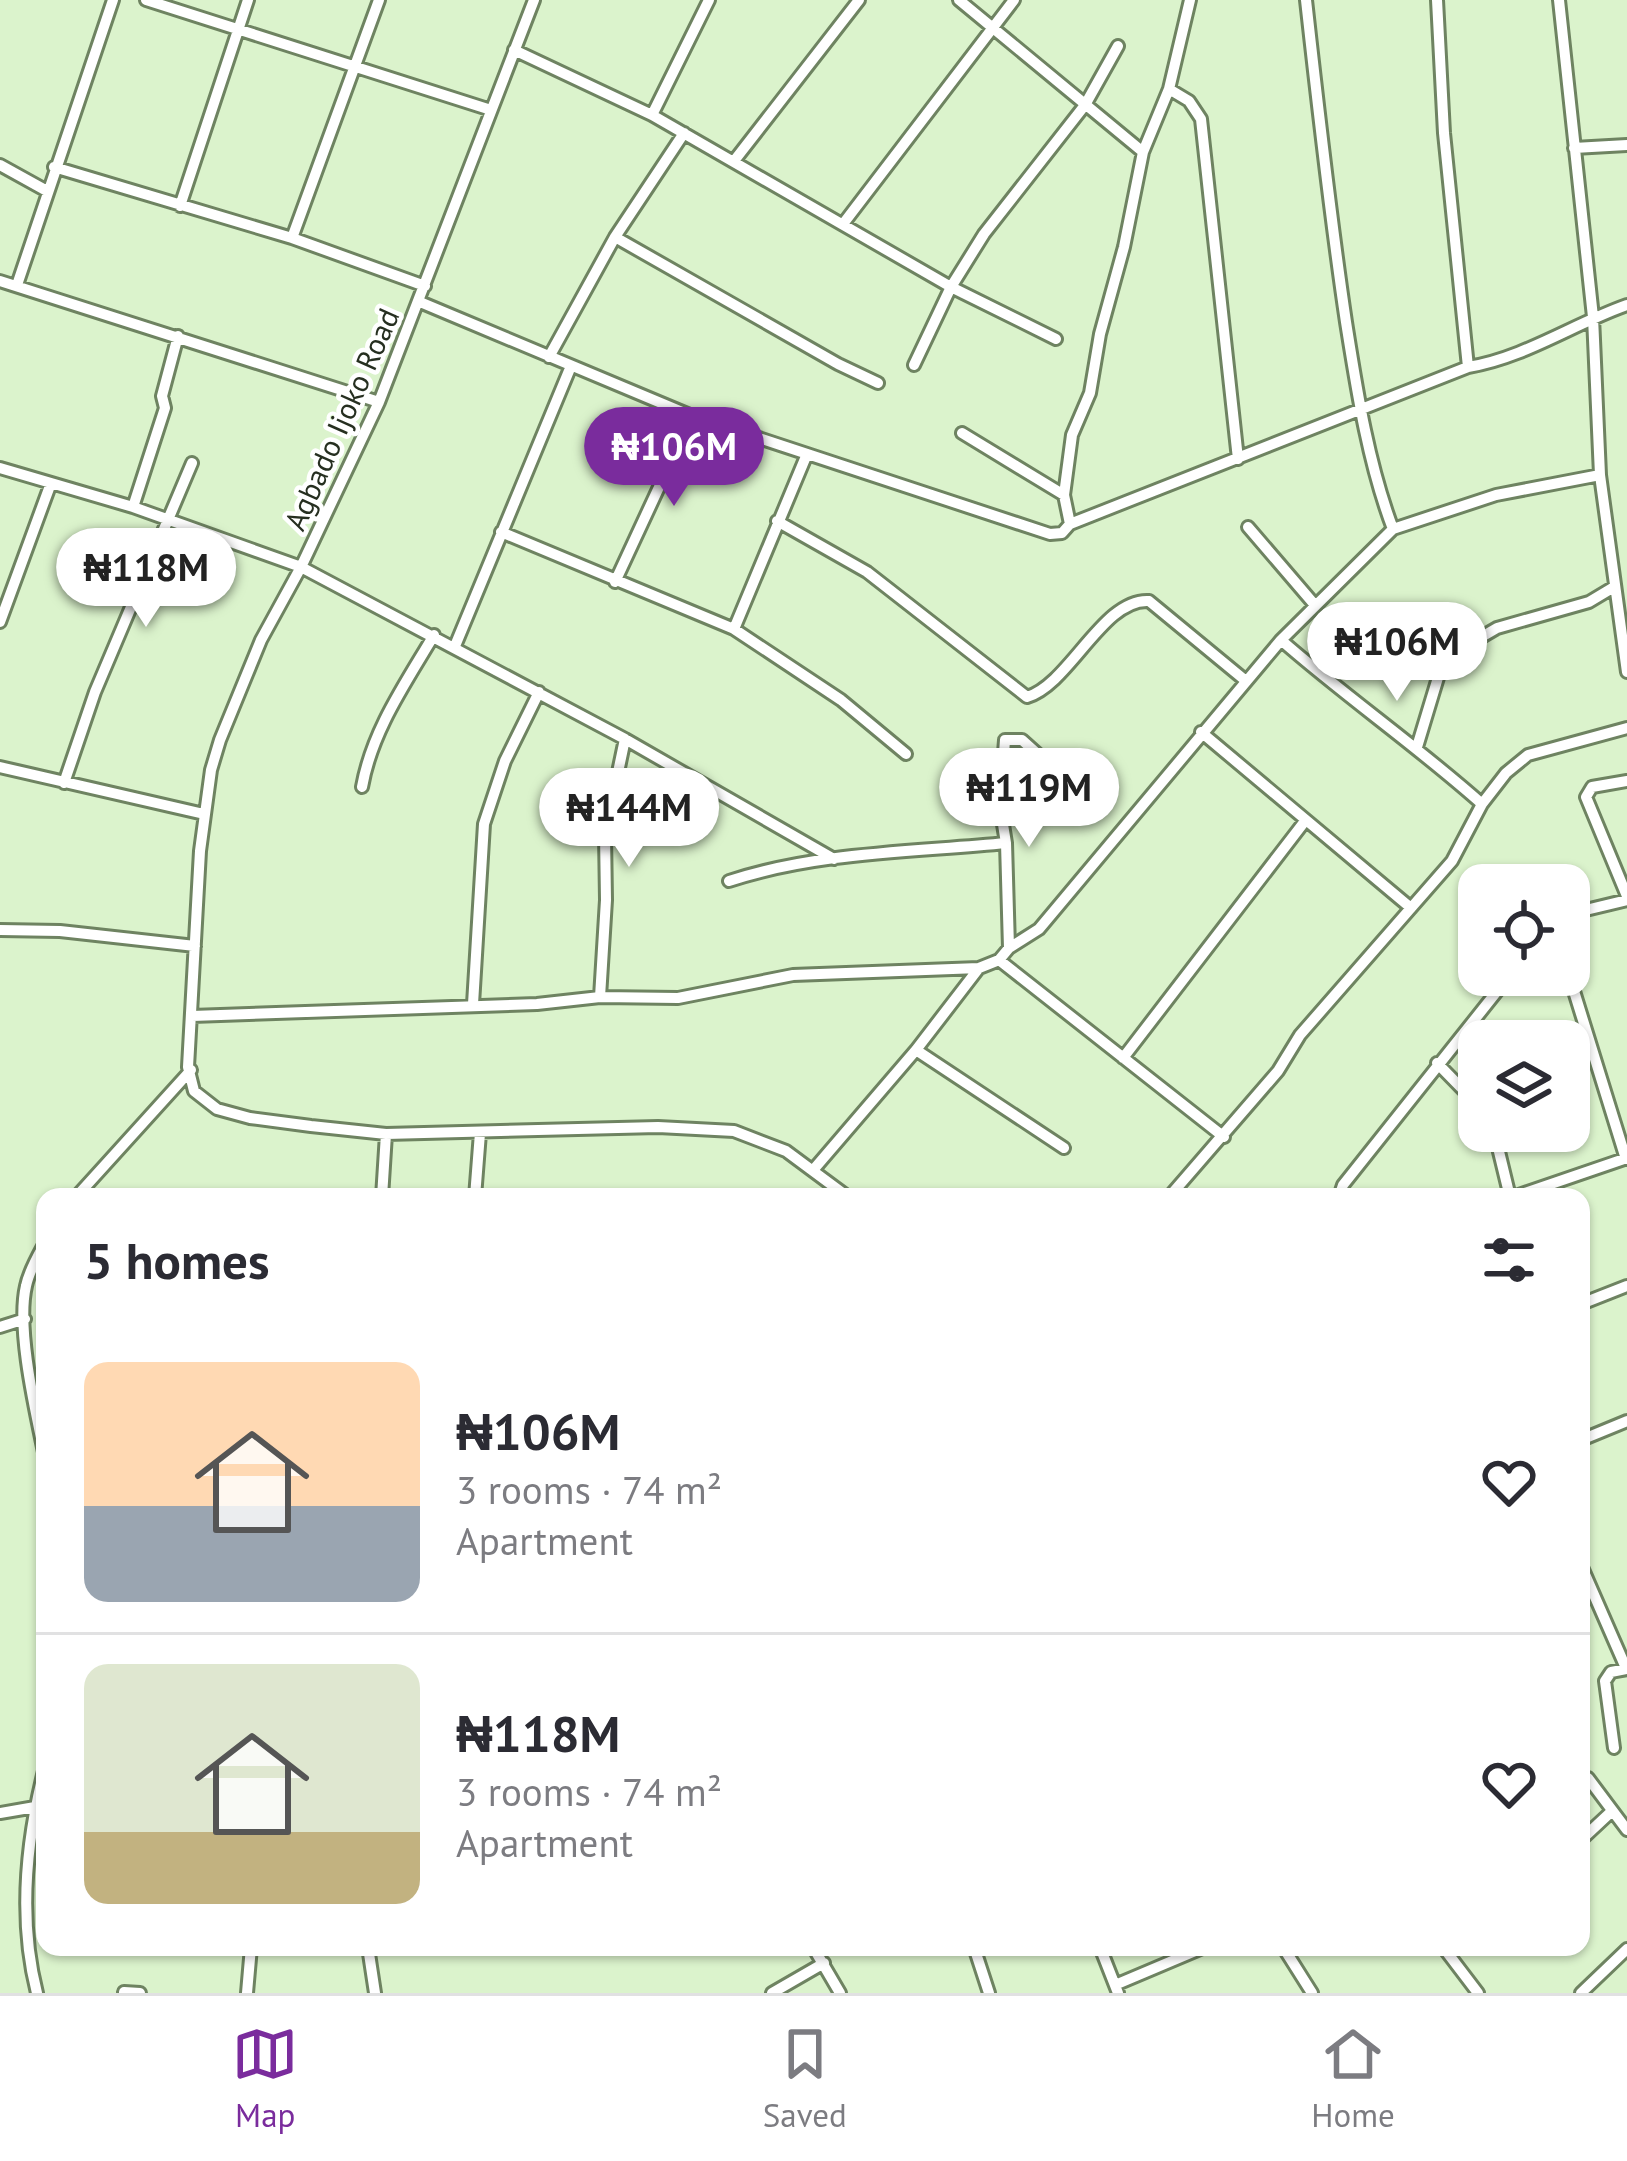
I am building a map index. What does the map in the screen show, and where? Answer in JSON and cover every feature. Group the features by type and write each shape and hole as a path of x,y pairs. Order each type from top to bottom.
{"street":[{"path":"16,285 112,0"},
{"path":"146,0 491,110"},
{"path":"180,206 248,0"},
{"path":"292,238 379,0"},
{"name":"Agbado Ijoko Road","path":"191,1070 204,814 216,755 244,676 302,567 379,402 534,0"},
{"path":"652,115 709,0"},
{"path":"734,161 859,0"},
{"path":"959,0 1142,152"},
{"path":"843,224 1014,0"},
{"path":"1070,524 1064,495 1072,435 1090,393 1142,152 1169,89 1190,0"},
{"path":"1306,0 1324,182 1360,411 1393,529"},
{"path":"1437,0 1444,133 1468,368"},
{"path":"1559,0 1593,317 1600,475 1627,672"},
{"path":"914,365 951,287 984,234 1085,105 1118,46"},
{"path":"514,50 652,115 951,287 1055,339"},
{"path":"1169,89 1189,101 1201,119 1238,458"},
{"path":"549,358 615,237 684,133"},
{"path":"1574,148 1627,145"},
{"path":"0,165 47,191"},
{"path":"54,167 292,238 425,286"},
{"path":"615,237 878,383"},
{"path":"0,280 379,402"},
{"path":"420,302 692,416 1050,534 1468,368 1498,362 1627,305"},
{"path":"133,507 165,408 162,396 178,336"},
{"path":"455,646 571,366"},
{"path":"615,581 692,416"},
{"path":"962,433 1064,495"},
{"path":"734,629 807,454"},
{"path":"64,783 95,692 192,464"},
{"path":"0,468 133,507 302,567 625,739 834,859"},
{"path":"192,1016 600,997 678,998 794,975 979,968 1000,960 1009,948 1039,929 1066,899 1281,640 1393,529 1496,495 1600,475"},
{"path":"0,622 51,483"},
{"path":"777,520 867,572 1028,697 1042,692 1106,623 1139,600 1149,601 1246,681"},
{"path":"1248,527 1314,604"},
{"path":"501,532 734,629 841,700 906,754"},
{"path":"1417,747 1440,671 1454,653 1497,628 1589,602 1614,586"},
{"path":"362,788 367,759 388,710 434,635"},
{"path":"1281,640 1482,804"},
{"path":"473,1004 484,824 505,761 539,692"},
{"path":"1177,1188 1278,1071 1300,1035 1452,861 1482,804 1506,773 1528,755 1627,728"},
{"path":"1201,732 1411,908"},
{"path":"600,997 605,833 625,739"},
{"path":"1009,948 1006,842 1000,806 1005,740 1022,740 1072,784"},
{"path":"0,766 204,814"},
{"path":"1590,908 1627,898 1587,790 1627,781"},
{"path":"1123,1058 1305,821"},
{"path":"729,881 767,868 1006,842"},
{"path":"0,930 60,931 195,946"},
{"path":"1000,960 1224,1137"},
{"path":"814,1168 979,968"},
{"path":"1342,1188 1493,996"},
{"path":"1538,1188 1626,1158 1576,996"},
{"path":"916,1050 1064,1148"},
{"path":"1437,1063 1458,1084"},
{"path":"191,1070 194,1091 203,1101 231,1114 386,1134 658,1127 734,1131 768,1142 814,1168 835,1188"},
{"path":"84,1188 191,1070"},
{"path":"476,1188 480,1132"},
{"path":"383,1188 386,1134"},
{"path":"1500,1152 1510,1188"},
{"path":"36,1263 26,1286 25,1319 36,1409"},
{"path":"1590,1300 1627,1286"},
{"path":"0,1327 25,1319"},
{"path":"1590,1436 1627,1421"},
{"path":"1590,1586 1626,1668 1611,1672 1605,1681 1614,1748"},
{"path":"1590,1780 1627,1830"},
{"path":"36,1800 36,1818"},
{"path":"0,1813 34,1807"},
{"path":"1590,1833 1618,1813"},
{"path":"36,1851 24,1916 37,1993"},
{"path":"1581,1993 1627,1948"},
{"path":"247,1993 250,1956"},
{"path":"369,1956 375,1993"},
{"path":"819,1956 840,1993"},
{"path":"977,1956 989,1993"},
{"path":"1104,1956 1117,1989 1186,1956"},
{"path":"1288,1956 1312,1993"},
{"path":"1450,1956 1478,1993"},
{"path":"772,1993 824,1963"},
{"path":"124,1992 140,1993"}]}
